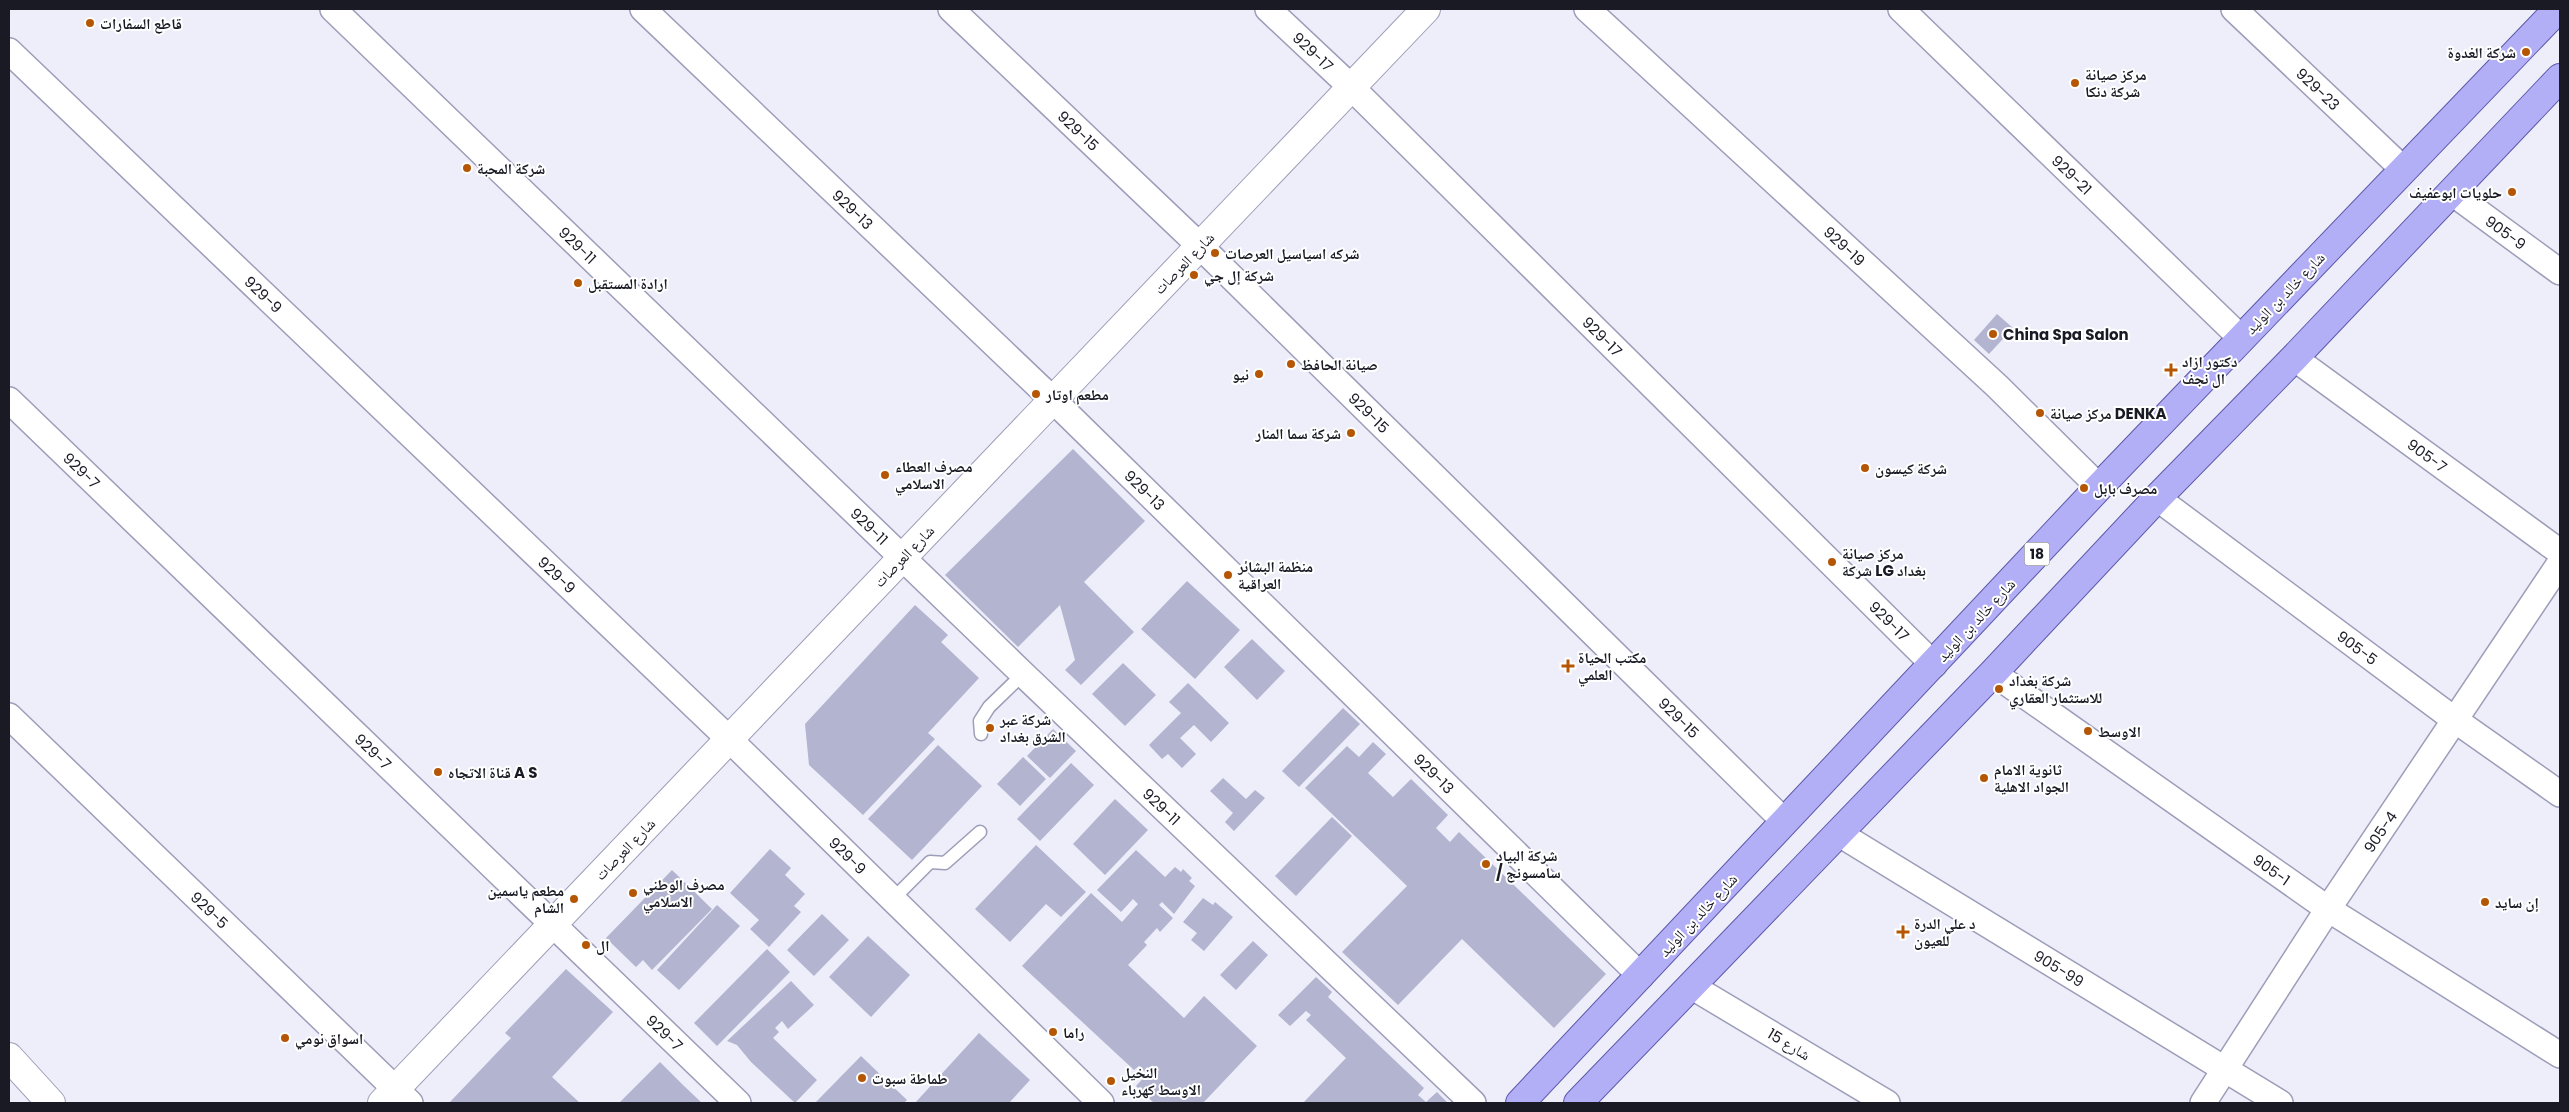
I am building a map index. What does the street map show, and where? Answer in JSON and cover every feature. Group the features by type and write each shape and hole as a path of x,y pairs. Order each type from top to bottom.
{"main road":[{"name":"شارع خالد بن الوليد","path":"1520,1103 1641,976 1784,820 1934,665 2099,488 2558,9"},
{"path":"1578,1103 1993,673 2157,498 2294,358 2560,78"}],"street":[{"name":"929-11","path":"333,9 1023,674 1473,1103"},
{"name":"929-13","path":"643,9 1053,400 1641,976"},
{"name":"929-15","path":"951,9 1200,246 1784,820"},
{"name":"929-17","path":"1268,9 1351,87 1934,665"},
{"name":"شارع العرصات","path":"396,1098 554,924 1426,9"},
{"name":"929-19","path":"1587,9 1997,386 2099,488"},
{"name":"929-21","path":"1901,9 2242,339"},
{"name":"929-23","path":"2234,9 2403,169"},
{"name":"929-9","path":"9,51 729,739 1101,1103"},
{"name":"905-9","path":"2451,192 2560,272"},
{"name":"905-7","path":"2294,358 2560,552"},
{"name":"929-7","path":"9,400 738,1103"},
{"name":"905-5","path":"2157,498 2455,720 2560,794"},
{"name":"905-4","path":"2203,1103 2328,909 2560,563"},
{"name":"905-1","path":"1993,673 2328,909 2560,1055"},
{"name":"929-5","path":"9,716 396,1098"},
{"name":"905-99","path":"1838,833 2280,1103"},
{"name":"شارع 15","path":"1691,986 1886,1103"},
{"path":"9,1057 51,1103"}],"lane":[{"path":"981,734 980,721 989,707 1023,674"},
{"path":"893,900 930,862 945,863 980,832"}],"building":[{"name":"China Spa Salon","path":"1997,314 2013,328 1989,354 1974,340"},
{"path":"1073,449 1145,521 1084,582 1134,632 1081,685 1065,670 1075,660 1060,605 1018,647 945,575"},
{"path":"1187,581 1240,630 1195,679 1141,629"},
{"path":"915,605 948,635 941,642 979,678 928,733 935,739 863,815 809,765 805,724"},
{"path":"1252,639 1285,671 1257,700 1224,667"},
{"path":"1123,663 1156,695 1125,726 1092,694"},
{"path":"1188,683 1229,723 1211,742 1194,725 1180,738 1196,754 1182,768 1168,754 1162,759 1149,745 1181,713 1169,702"},
{"path":"1343,708 1360,724 1299,787 1282,771"},
{"path":"1053,729 1076,751 1050,778 1027,756"},
{"path":"1373,742 1386,754 1368,773 1393,797 1411,779 1448,815 1436,828 1450,842 1459,832 1606,974 1554,1028 1462,939 1398,1005 1342,952 1407,886 1305,788 1347,746 1359,757"},
{"path":"938,745 982,786 912,860 868,819"},
{"path":"1023,757 1046,779 1020,806 997,784"},
{"path":"1071,763 1094,785 1040,841 1017,819"},
{"path":"1223,778 1246,799 1255,790 1265,798 1234,831 1225,822 1233,813 1210,791"},
{"path":"1115,799 1148,830 1105,875 1073,844"},
{"path":"1332,817 1352,836 1296,896 1275,876"},
{"path":"1036,845 1086,892 1061,917 1046,904 1010,942 975,909"},
{"path":"770,849 791,868 785,875 805,894 794,906 801,912 769,947 750,929 759,920 730,893"},
{"path":"1136,850 1165,877 1175,867 1181,872 1183,869 1192,878 1189,881 1195,886 1174,914 1162,902 1159,905 1173,918 1160,932 1157,928 1144,942 1147,945 1128,965 1184,1018 1204,996 1257,1046 1203,1103 1154,1103 1136,1086 1147,1074 1139,1066 1134,1070 1022,966 1091,893 1122,922 1138,904 1133,899 1121,912 1097,890"},
{"path":"672,870 712,909 652,970 643,960 636,967 606,938"},
{"path":"1203,898 1213,905 1215,902 1233,917 1204,951 1191,940 1197,933 1183,922"},
{"path":"717,905 740,926 679,990 657,970"},
{"path":"822,914 849,940 814,976 787,950"},
{"path":"868,936 910,975 871,1017 829,977"},
{"path":"1253,941 1268,955 1236,990 1220,975"},
{"path":"767,949 790,972 717,1046 694,1023"},
{"path":"566,969 613,1012 552,1077 580,1103 449,1103 511,1038 505,1033"},
{"path":"1316,977 1332,992 1328,997 1424,1088 1418,1095 1426,1102 1437,1092 1448,1103 1303,1103 1346,1058 1306,1020 1311,1015 1306,1011 1290,1026 1278,1015"},
{"path":"791,981 814,1005 788,1029 782,1021 775,1028 779,1032 773,1038 817,1080 795,1103 751,1062 737,1045 727,1041"},
{"path":"979,1033 1030,1080 1009,1103 915,1103"},
{"name":"طماطة سبوت","path":"861,1056 907,1100 904,1103 815,1103"},
{"path":"660,1062 684,1086 702,1103 619,1103"}],"place":[{"name":"قاطع السفارات","path":"90,23"},
{"name":"شركة الغدوة","path":"2526,52"},
{"name":"مركز صيانة شركة دنكا","path":"2075,83"},
{"name":"شركة المحبة","path":"467,168"},
{"name":"حلويات ابوعفيف","path":"2512,192"},
{"name":"شركه اسياسيل العرصات","path":"1215,253"},
{"name":"شركة إل جي","path":"1194,275"},
{"name":"ارادة المستقبل","path":"578,283"},
{"name":"China Spa Salon","path":"1993,334"},
{"name":"صيانة الحافظ","path":"1291,364"},
{"name":"دكتور ازاد ال نجف","path":"2171,370"},
{"name":"نيو","path":"1259,374"},
{"name":"مطعم اوتار","path":"1036,394"},
{"name":"مركز صيانة DENKA","path":"2040,413"},
{"name":"شركة سما المنار","path":"1351,433"},
{"name":"شركة كيسون","path":"1865,468"},
{"name":"مصرف العطاء الاسلامي","path":"885,475"},
{"name":"مصرف بابل","path":"2084,488"},
{"name":"مركز صيانة شركة LG بغداد","path":"1832,562"},
{"name":"منظمة البشائر العراقية","path":"1228,575"},
{"name":"مكتب الحياة العلمي","path":"1568,666"},
{"name":"شركة بغداد للاستثمار العقاري","path":"1999,689"},
{"name":"شركة عبر الشرق بغداد","path":"990,728"},
{"name":"الاوسط","path":"2088,731"},
{"name":"قناة الاتجاه A S","path":"438,772"},
{"name":"ثانوية الامام الجواد الاهلية","path":"1984,778"},
{"name":"شركة البياد / سامسونج","path":"1486,864"},
{"name":"مصرف الوطني الاسلامي","path":"633,893"},
{"name":"مطعم ياسمين الشام","path":"574,899"},
{"name":"إن سايد","path":"2485,902"},
{"name":"د علي الدرة للعيون","path":"1903,932"},
{"name":"ال","path":"586,945"},
{"name":"راما","path":"1053,1032"},
{"name":"اسواق نومي","path":"285,1038"},
{"name":"طماطة سبوت","path":"862,1078"},
{"name":"النخيل الاوسط كهرباء","path":"1111,1081"}]}
